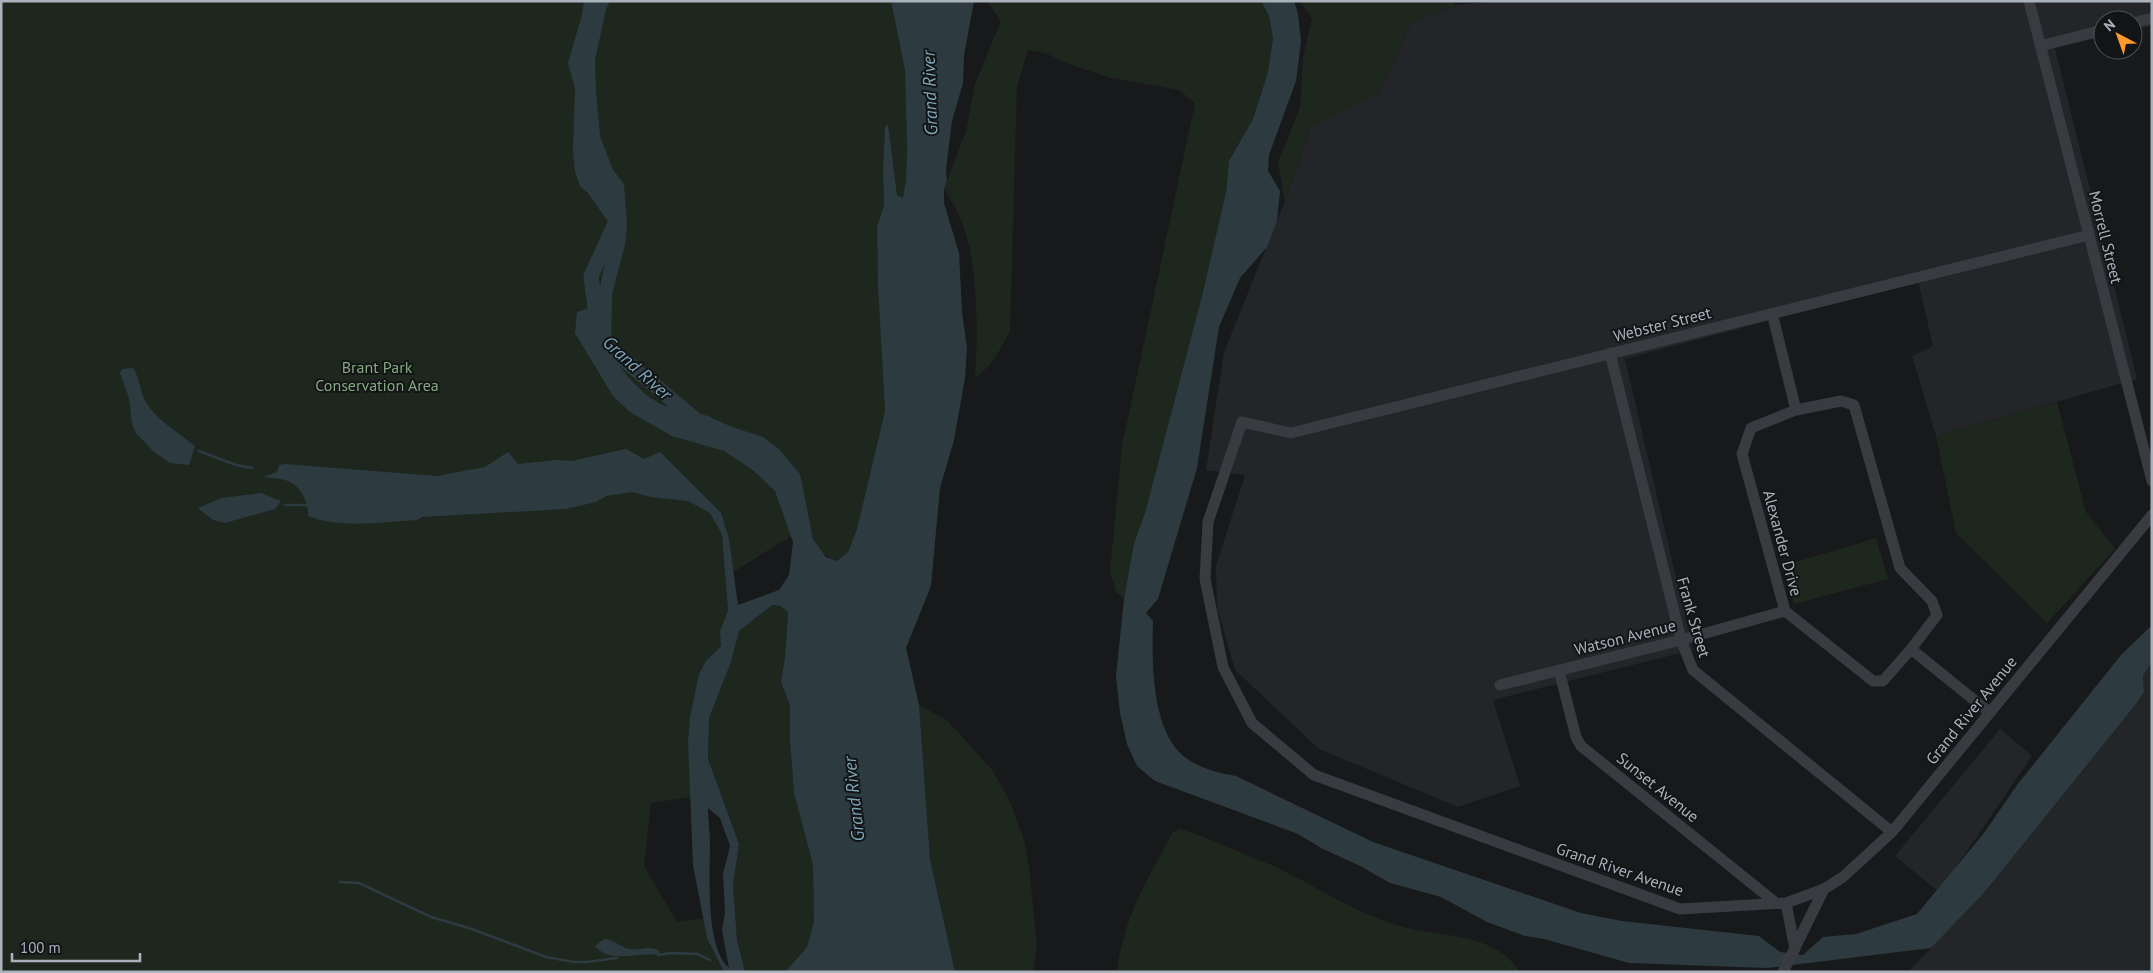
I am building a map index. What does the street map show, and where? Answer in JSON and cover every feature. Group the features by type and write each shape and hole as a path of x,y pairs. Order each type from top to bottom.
{"street":[{"name":"Morrell Street","path":"2029,1 2152,481"},
{"path":"2040,46 2093,33"},
{"name":"Webster Street","path":"1242,422 1291,433 2089,236"},
{"path":"1772,313 1796,410"},
{"name":"Frank Street","path":"1610,353 1680,640 1693,670 1892,832"},
{"name":"Alexander Drive","path":"1841,401 1854,405 1900,568 1932,601 1937,615 1912,649 1883,681 1874,681 1785,611 1742,454 1751,428 1796,410 1841,401"},
{"name":"Grand River Avenue","path":"1242,422 1208,522 1205,579 1222,667 1252,723 1314,775 1680,909 1781,903 1824,889 1843,878 1892,832 2152,515"},
{"name":"Watson Avenue","path":"1500,685 1680,640 1785,611"},
{"path":"1912,649 1990,712"},
{"name":"Sunset Avenue","path":"1559,670 1576,737 1581,746 1781,903"},
{"path":"1783,972 1824,889"},
{"path":"1781,903 1795,949"}],"shaded area":[{"path":"1497,1 2152,1 2152,26 2143,28 2143,10 2093,10 2093,39 2055,48 2137,379 1936,436 1912,356 1933,346 1918,281 1625,359 1693,650 1493,700 1520,786 1458,807 1319,749 1235,670 1217,607 1216,566 1245,475 1206,470 1224,352 1285,201 1311,126 1379,93 1411,23 1456,5"},
{"path":"2152,661 2152,972 1908,972 1983,894 2136,704 2144,692 2142,676"},
{"path":"2000,729 2032,756 1939,892 1895,856"}],"green space":[{"name":"Brant Park Conservation Area","path":"1,1 891,1 905,70 906,180 903,198 897,195 888,125 885,127 883,167 884,206 877,226 878,287 885,411 857,529 848,552 838,561 826,555 818,547 809,525 725,577 728,611 720,631 721,646 706,661 690,717 688,741 691,797 651,803 644,866 677,922 703,918 707,938 724,972 1,972"},
{"path":"987,1 1261,1 1269,16 1273,38 1268,72 1253,119 1229,161 1226,192 1203,292 1145,513 1134,543 1124,599 1116,592 1110,571 1122,446 1195,103 1179,90 1111,78 1069,64 1045,53 1028,50 1017,87 1010,331 991,363 975,377 977,337 976,294 970,250 958,213 944,189 966,131 975,84 1001,21"},
{"path":"1300,1 1452,1 1456,5 1411,23 1379,93 1311,126 1285,201 1278,163 1300,107 1303,57 1312,19"},
{"path":"2057,402 2086,512 2115,549 2047,623 1956,533 1936,436"},
{"path":"1876,538 1888,579 1794,604 1782,566"},
{"path":"772,605 781,606 788,612 785,657 781,681 790,705 790,741 794,793 813,865 814,922 807,947 785,972 745,972 737,940 733,885 739,844 708,759 709,718 731,662 739,631"},
{"path":"919,705 947,720 992,770 1009,799 1024,840 1029,867 1037,945 1033,972 955,972 930,859"},
{"path":"1180,829 1276,867 1356,909 1385,921 1416,930 1465,938 1496,949 1509,959 1520,972 1117,972 1125,934 1138,899 1173,832"}],"water":[{"path":"584,1 610,1 606,9 595,60 596,90 600,136 613,170 624,184 627,226 625,245 612,294 611,351 620,367 630,379 646,395 662,405 708,416 732,427 763,437 779,449 800,474 813,539 826,557 837,561 848,552 857,529 885,411 878,287 877,226 884,206 883,167 885,127 888,124 897,195 903,198 907,150 905,70 891,1 974,1 964,55 963,83 952,121 946,169 947,180 944,190 944,203 959,253 962,312 967,348 965,378 954,440 940,488 931,586 906,648 919,705 930,859 955,972 785,972 807,947 814,922 813,865 794,793 790,741 790,705 781,682 788,612 781,606 772,605 739,631 731,662 709,718 708,759 739,844 733,885 737,940 745,972 724,972 707,938 693,865 688,741 690,717 699,674 706,661 721,646 720,631 728,611 722,534 710,513 688,501 651,497 632,492 606,496 596,502 566,509 422,517 417,520 348,524 308,516 304,497 294,484 277,478 263,477 277,472 279,465 285,464 437,476 485,467 508,452 518,464 557,460 572,461 626,449 644,459 660,452 721,513 729,539 738,605 779,590 789,575 793,542 775,491 754,471 724,451 672,436 630,412 613,396 575,333 577,312 596,306 610,239 609,223 588,193 580,186 575,172 573,150 575,89 568,63 582,15","holes":["708,808 720,818 730,846 723,874 725,913 722,930 729,968 721,958 712,928"]},
{"path":"1261,1 1294,1 1298,14 1301,42 1296,81 1269,155 1268,171 1280,191 1277,221 1267,247 1240,278 1219,327 1197,468 1158,599 1146,613 1153,621 1153,672 1158,708 1170,740 1180,753 1199,766 1236,776 1373,842 1581,913 1622,921 1759,936 1780,952 1803,955 1823,937 1856,934 1917,914 1984,833 2017,785 2121,655 2152,625 2152,661 2143,676 2144,692 2136,704 1983,894 1931,948 1768,968 1629,963 1544,939 1525,936 1487,922 1441,897 1390,883 1360,866 1321,848 1298,834 1155,781 1137,766 1127,744 1120,713 1116,676 1124,599 1134,543 1145,513 1203,292 1226,192 1229,161 1253,119 1268,72 1273,38 1269,16"},
{"path":"133,368 138,377 143,396 152,410 195,446 189,465 170,463 153,451 136,433 132,424 129,398 120,373 122,369"},
{"path":"261,493 281,501 275,509 225,523 213,520 198,508 222,498"},
{"path":"604,939 611,940 629,949 653,948 660,952 658,955 609,955 601,952 595,946"}],"waterway":[{"name":"Grand River","path":"618,217 591,276 599,339 702,425"},
{"path":"199,451 236,465 252,468"},
{"path":"285,505 309,505"},
{"path":"340,882 359,883 431,917 472,929 546,957 574,962 617,958"},
{"path":"658,955 671,953 697,954 710,960"}]}
